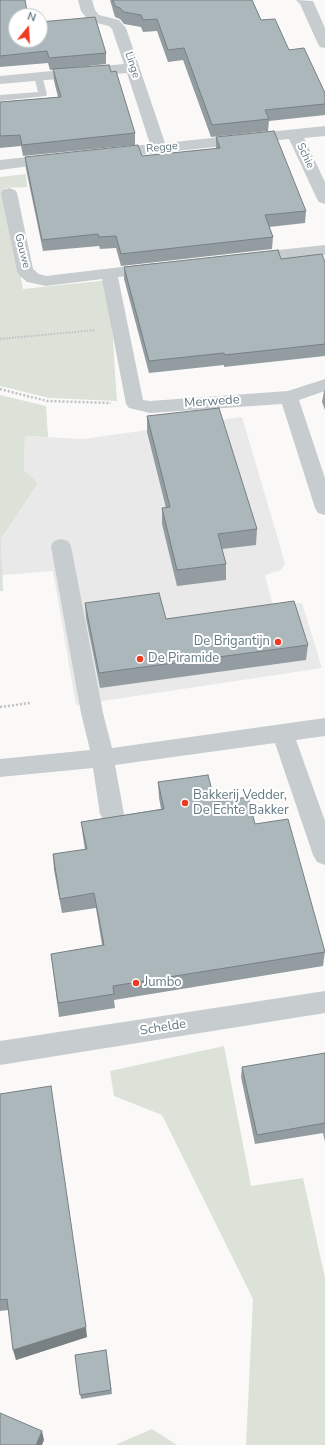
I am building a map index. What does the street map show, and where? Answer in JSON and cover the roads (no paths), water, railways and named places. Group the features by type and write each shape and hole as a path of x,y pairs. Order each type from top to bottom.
{"street":[{"name":"Linge","path":"85,0 88,11 94,18 114,23 119,28 158,148"},
{"path":"309,0 325,44"},
{"path":"0,80 133,68"},
{"name":"Regge","path":"95,155 325,131"},
{"name":"Schie","path":"296,134 325,199"},
{"path":"0,165 71,158"},
{"name":"Gouwe","path":"10,193 24,271 33,278 46,281 171,267"},
{"path":"232,260 325,250"},
{"name":"Merwede","path":"109,273 135,404 150,407 289,397 325,385"},
{"path":"289,397 325,508"},
{"path":"61,546 92,713 103,758 112,814"},
{"path":"0,768 103,758 325,727"},
{"path":"283,733 325,855"},
{"name":"Schelde","path":"0,1053 325,1002"}],"lane":[{"path":"0,98 43,94 38,76"}],"place":[{"name":"De Brigantijn","path":"278,642"},
{"name":"De Piramide","path":"140,659"},
{"name":"Bakkerij Vedder, De Echte Bakker","path":"185,803"},
{"name":"Jumbo","path":"136,983"}]}
